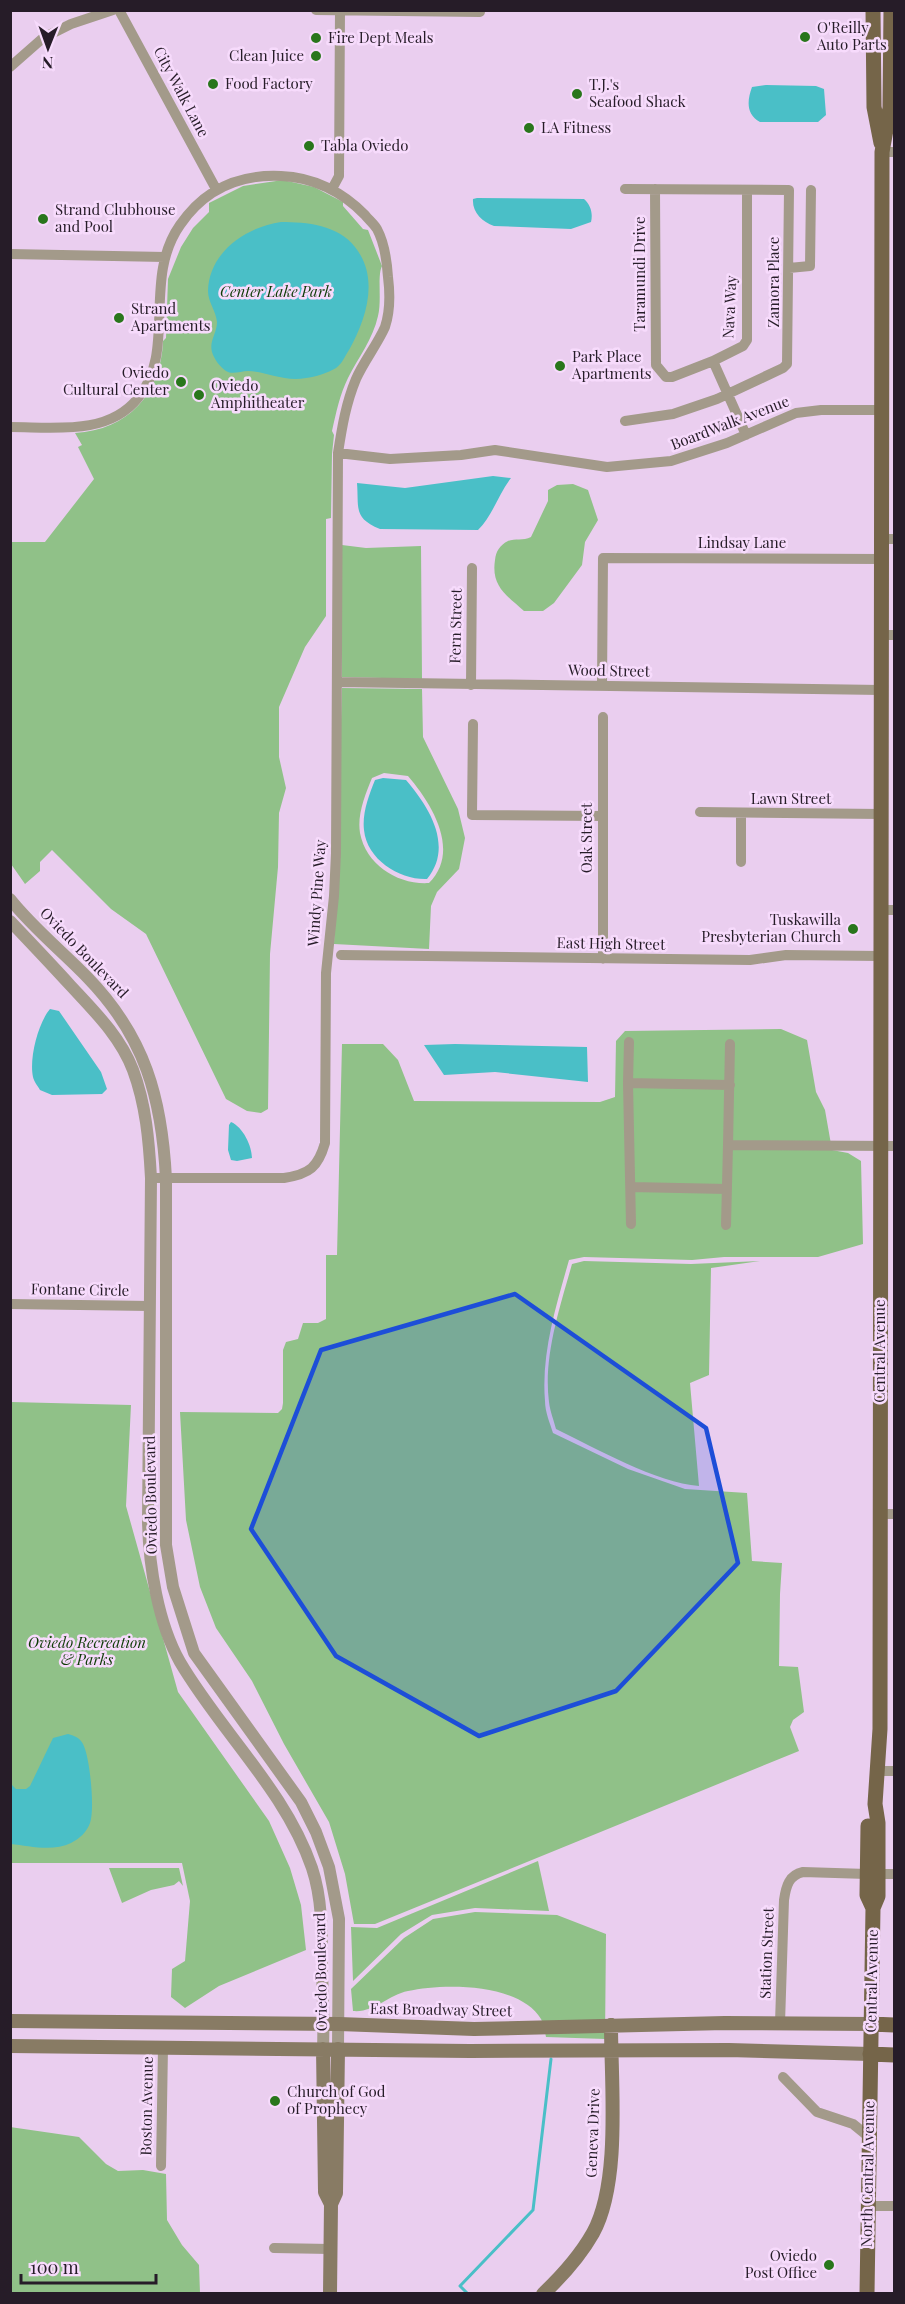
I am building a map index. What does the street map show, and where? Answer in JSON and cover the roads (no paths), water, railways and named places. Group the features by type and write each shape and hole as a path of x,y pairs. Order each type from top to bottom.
{"main road":[{"path":"873,10 873,106 888,152"},
{"path":"888,152 891,10"},
{"name":"Central Avenue","path":"870,2054 870,1901 878,1896 872,1874 878,1823 875,1804 880,1729 887,1514 887,1146 880,956 885,906 881,814 881,690 888,635 882,559 888,539 882,410 888,152"},
{"name":"East Broadway Street","path":"10,2021 339,2024 474,2029 611,2025 871,2024"},
{"path":"871,2024 894,2025"},
{"path":"163,2047 173,2033 179,2031 256,2031 270,2025"},
{"name":"Geneva Drive","path":"543,2294 575,2259 592,2234 607,2198 611,2151 611,2025"},
{"path":"10,2046 470,2051 611,2050 894,2055"},
{"name":"Oviedo Boulevard","path":"323,2049 325,2192 331,2204"},
{"name":"Oviedo Boulevard","path":"330,2294 331,2204 336,2193 338,2049"},
{"name":"North Central Avenue","path":"867,2294 870,2054"}],"street":[{"path":"10,67 42,38 71,24 112,10"},
{"name":"City Walk Lane","path":"120,10 216,189"},
{"path":"316,10 480,12"},
{"path":"332,189 339,176 340,11"},
{"name":"Windy Pine Way","path":"151,1178 284,1179 298,1176 312,1169 321,1157 325,1143 326,973 335,885 338,453 344,412 357,378 385,326 390,294 387,262 377,229 358,209 332,189 313,181 271,175 242,180 216,189"},
{"path":"10,427 79,427 105,422 117,416 138,399 154,370 158,337 159,288 169,243 180,224 216,189"},
{"name":"Zamora Place","path":"625,189 789,190 787,364 727,394 673,414 625,421"},
{"name":"Taramundi Drive","path":"655,189 656,365 666,377 672,377 713,361"},
{"name":"Nava Way","path":"713,361 743,346 747,340 747,190"},
{"path":"789,268 810,266 811,190"},
{"path":"10,254 165,257"},
{"path":"713,361 746,435"},
{"name":"BoardWalk Avenue","path":"338,453 390,459 461,455 495,450 607,467 671,461 746,435 796,413 821,410 882,410"},
{"name":"Lindsay Lane","path":"602,686 603,558 882,559"},
{"name":"Fern Street","path":"471,685 472,568"},
{"name":"Wood Street","path":"337,682 881,690"},
{"name":"Oak Street","path":"603,717 603,959"},
{"path":"472,724 472,815 602,816"},
{"name":"Lawn Street","path":"700,812 881,814"},
{"path":"741,813 741,862"},
{"name":"Oviedo Boulevard","path":"10,899 15,913 90,980 117,1012 140,1049 161,1115 166,1179 166,1545 173,1587 195,1653 302,1802 329,1867 339,1919 338,2049"},
{"name":"Oviedo Boulevard","path":"10,921 106,1024 133,1070 144,1107 151,1178 148,1522 152,1573 160,1610 179,1660 290,1820 312,1869 322,1928 323,2049"},
{"name":"East High Street","path":"341,955 750,960 786,955 880,956"},
{"path":"629,1042 632,1224"},
{"path":"726,1225 730,1044"},
{"path":"628,1083 730,1085"},
{"path":"728,1145 887,1146"},
{"path":"631,1187 727,1189"},
{"path":"149,1306 159,1294 165,1279"},
{"name":"Fontane Circle","path":"10,1304 149,1306"},
{"path":"878,1771 894,1771"},
{"name":"Station Street","path":"780,2023 784,1900 787,1885 792,1877 804,1872 872,1874"},
{"path":"872,1874 894,1874"},
{"name":"Boston Avenue","path":"161,2166 163,2047"},
{"path":"783,2077 817,2112 853,2124 869,2137"},
{"path":"868,2206 894,2206"},
{"path":"274,2248 330,2249"}],"waterway":[{"path":"468,2294 460,2286 533,2210 551,2059"}],"place":[{"name":"O'Reilly Auto Parts","path":"805,37"},
{"name":"Fire Dept Meals","path":"316,38"},
{"name":"Clean Juice","path":"316,56"},
{"name":"Food Factory","path":"213,84"},
{"name":"T.J.'s Seafood Shack","path":"577,94"},
{"name":"LA Fitness","path":"529,128"},
{"name":"Tabla Oviedo","path":"309,146"},
{"name":"Strand Clubhouse and Pool","path":"43,219"},
{"name":"Strand Apartments","path":"119,318"},
{"name":"Park Place Apartments","path":"560,366"},
{"name":"Oviedo Cultural Center","path":"181,382"},
{"name":"Oviedo Amphitheater","path":"199,395"},
{"name":"Tuskawilla Presbyterian Church","path":"853,929"},
{"name":"Church of God of Prophecy","path":"275,2101"},
{"name":"Oviedo Post Office","path":"829,2265"}],"park label":[{"name":"Center Lake Park","path":"276,292"},
{"name":"Oviedo Recreation & Parks","path":"87,1652"}]}
